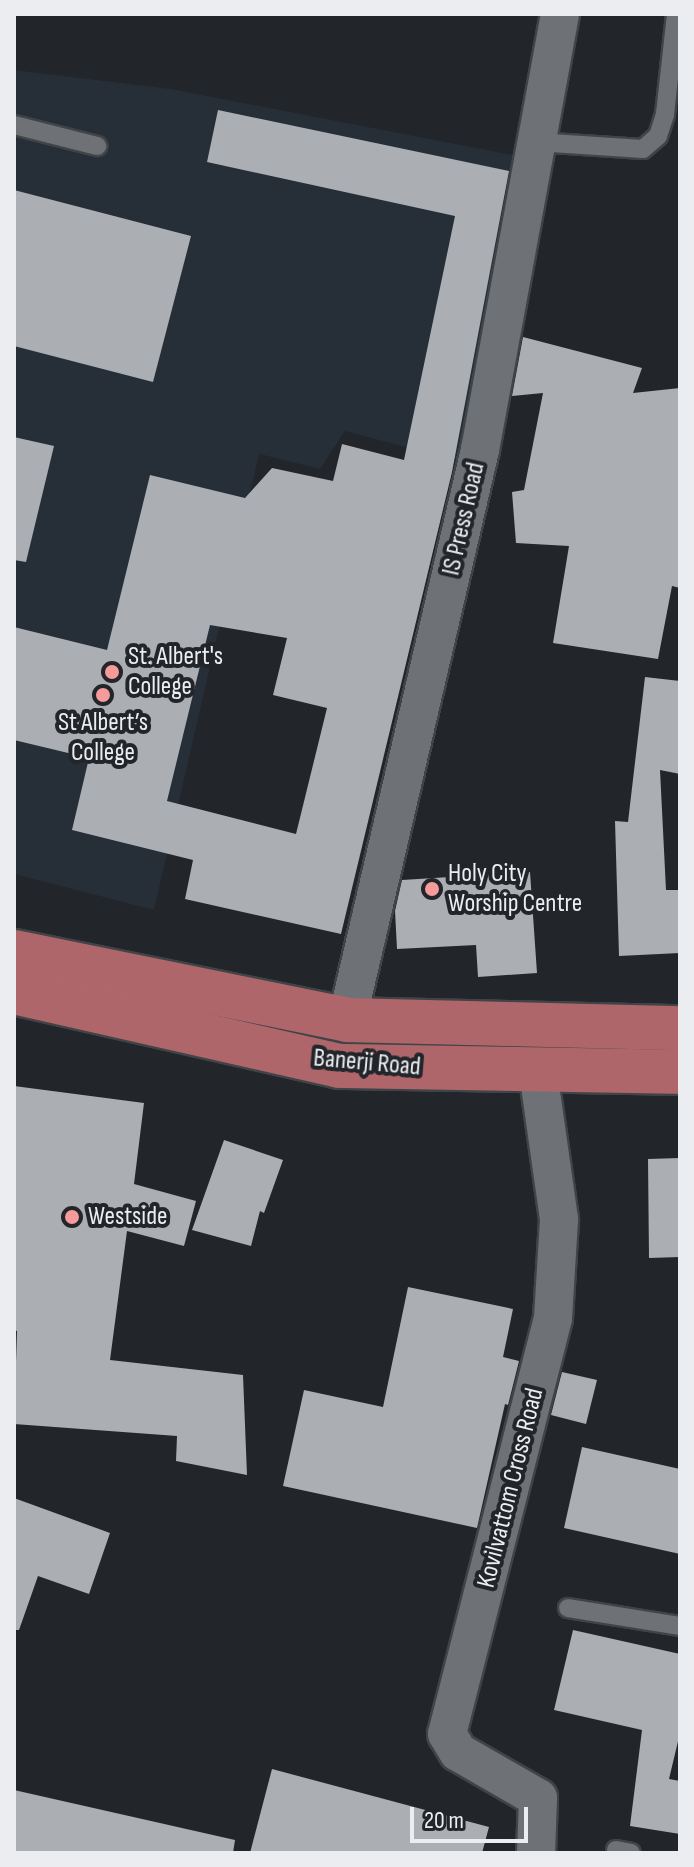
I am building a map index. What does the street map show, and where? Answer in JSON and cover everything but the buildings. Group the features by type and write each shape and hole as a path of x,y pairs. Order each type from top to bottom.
{"main road":[{"name":"Banerji Road","path":"14,952 347,1020 680,1028"},
{"name":"Banerji Road","path":"14,992 339,1066 680,1072"}],"street":[{"name":"IS Press Road","path":"347,1020 480,450 560,14"},
{"name":"Kovilvattom Cross Road","path":"536,1853 538,1798 458,1752 447,1734 553,1318 559,1219 538,1071"}],"lane":[{"path":"536,142 643,149 658,136 665,114 676,14"},
{"path":"14,125 97,146"},
{"path":"568,1608 680,1626"}],"shaded area":[{"name":"St. Albert's College","path":"14,70 171,89 518,156 466,463 345,431 320,469 259,454 154,910 14,874"}],"place":[{"name":"St. Albert's College","path":"112,672"},
{"name":"St Albert’s College","path":"103,695"},
{"name":"Holy City Worship Centre","path":"432,889"},
{"name":"Westside","path":"72,1217"}]}
